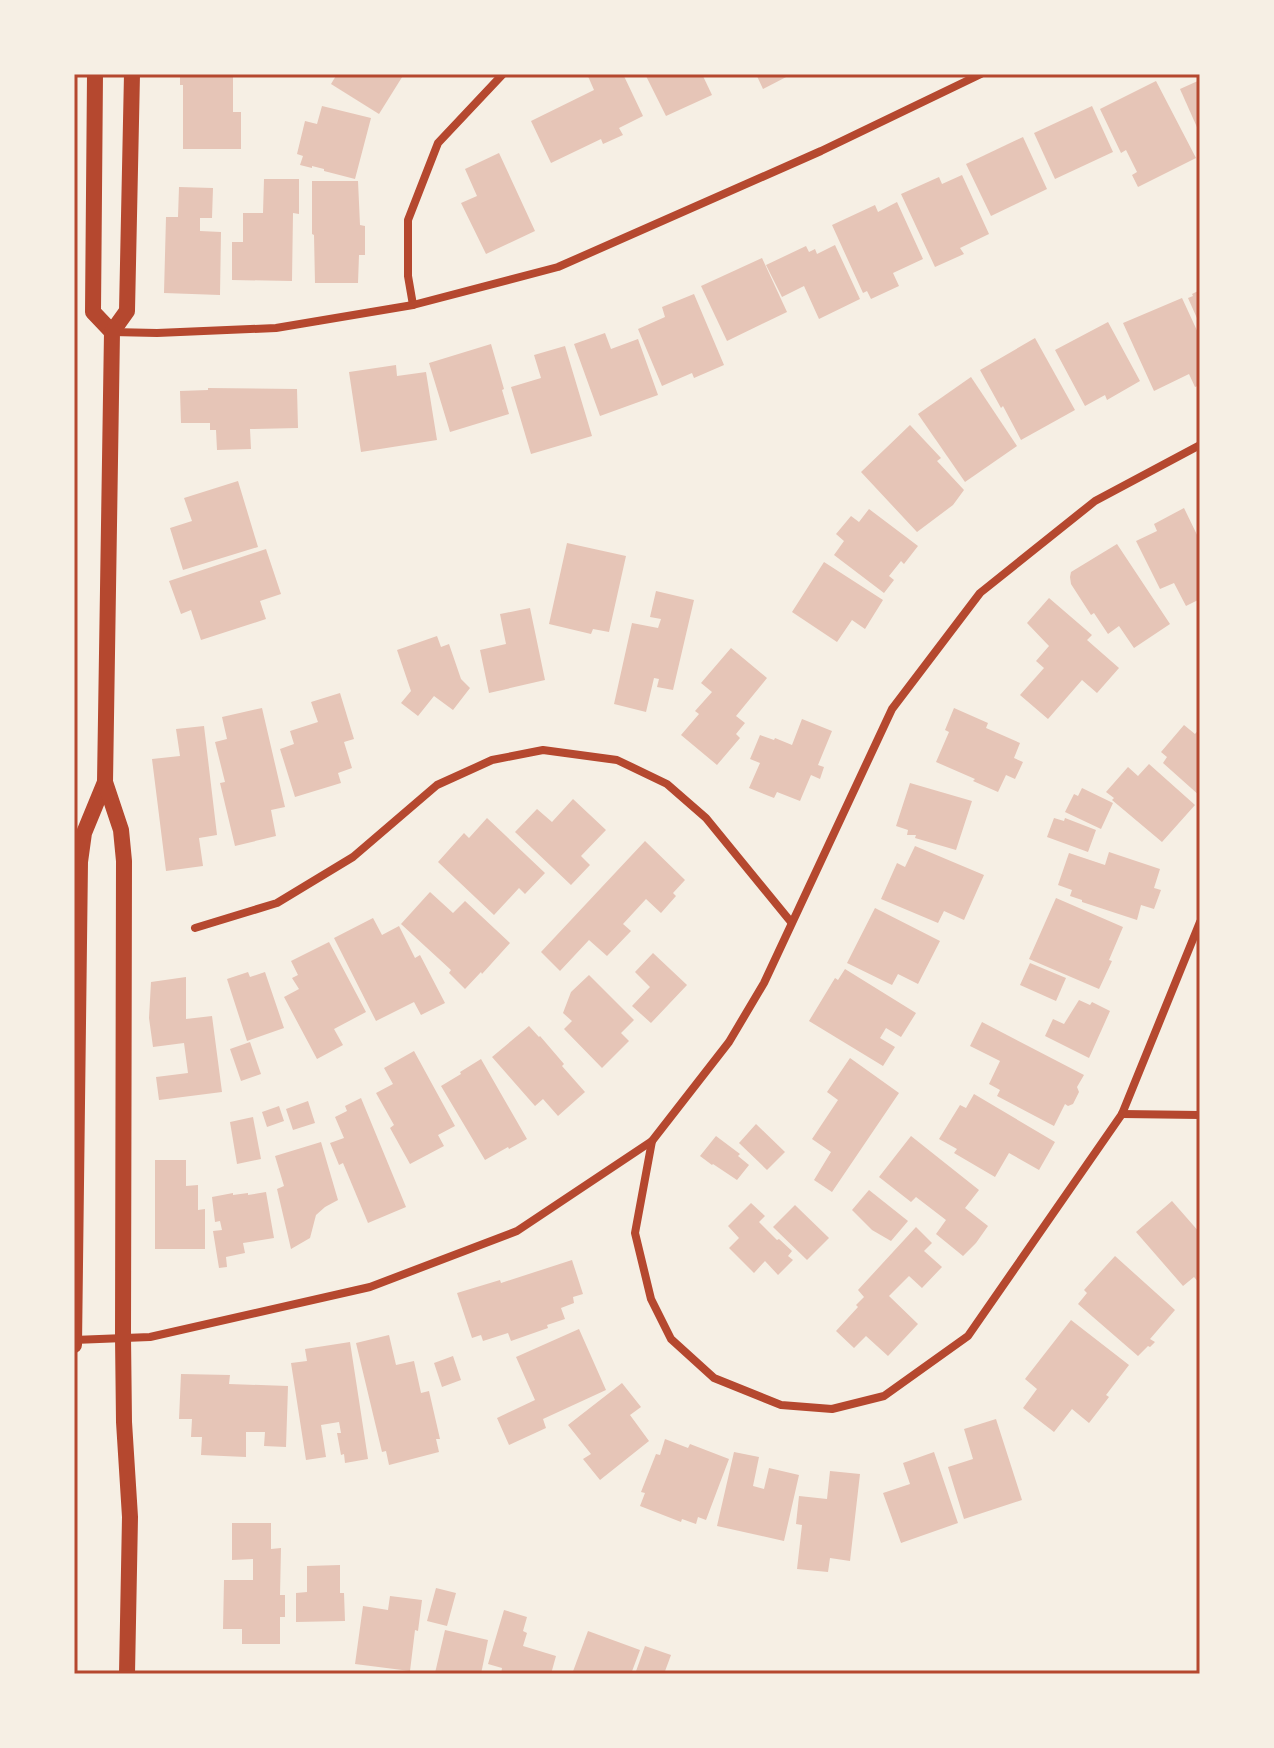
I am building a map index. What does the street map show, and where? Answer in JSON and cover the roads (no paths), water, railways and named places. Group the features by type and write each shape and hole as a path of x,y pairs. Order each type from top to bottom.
{"main road":[{"path":"95,74 93,312 112,332"},
{"path":"127,1674 130,1517 123,1337 124,861 121,830 105,782 112,332 127,311 132,74"},
{"path":"74,1342 80,862 84,833 105,782"}],"street":[{"path":"413,305 408,276 408,220 438,143 503,74"},
{"path":"112,332 276,328 413,305 558,267 821,151 981,74"},
{"path":"74,1342 150,1337 370,1287 517,1231 652,1141 729,1042 764,983 892,709 980,593 1095,501 1200,445"},
{"path":"195,928 277,903 353,857 437,785 492,760 543,750 617,760 667,784 706,818 791,922"},
{"path":"652,1141 635,1233 651,1299 671,1339 714,1378 781,1405 832,1409 884,1396 968,1336 1122,1114 1200,922"},
{"path":"1122,1114 1200,1115"}]}
